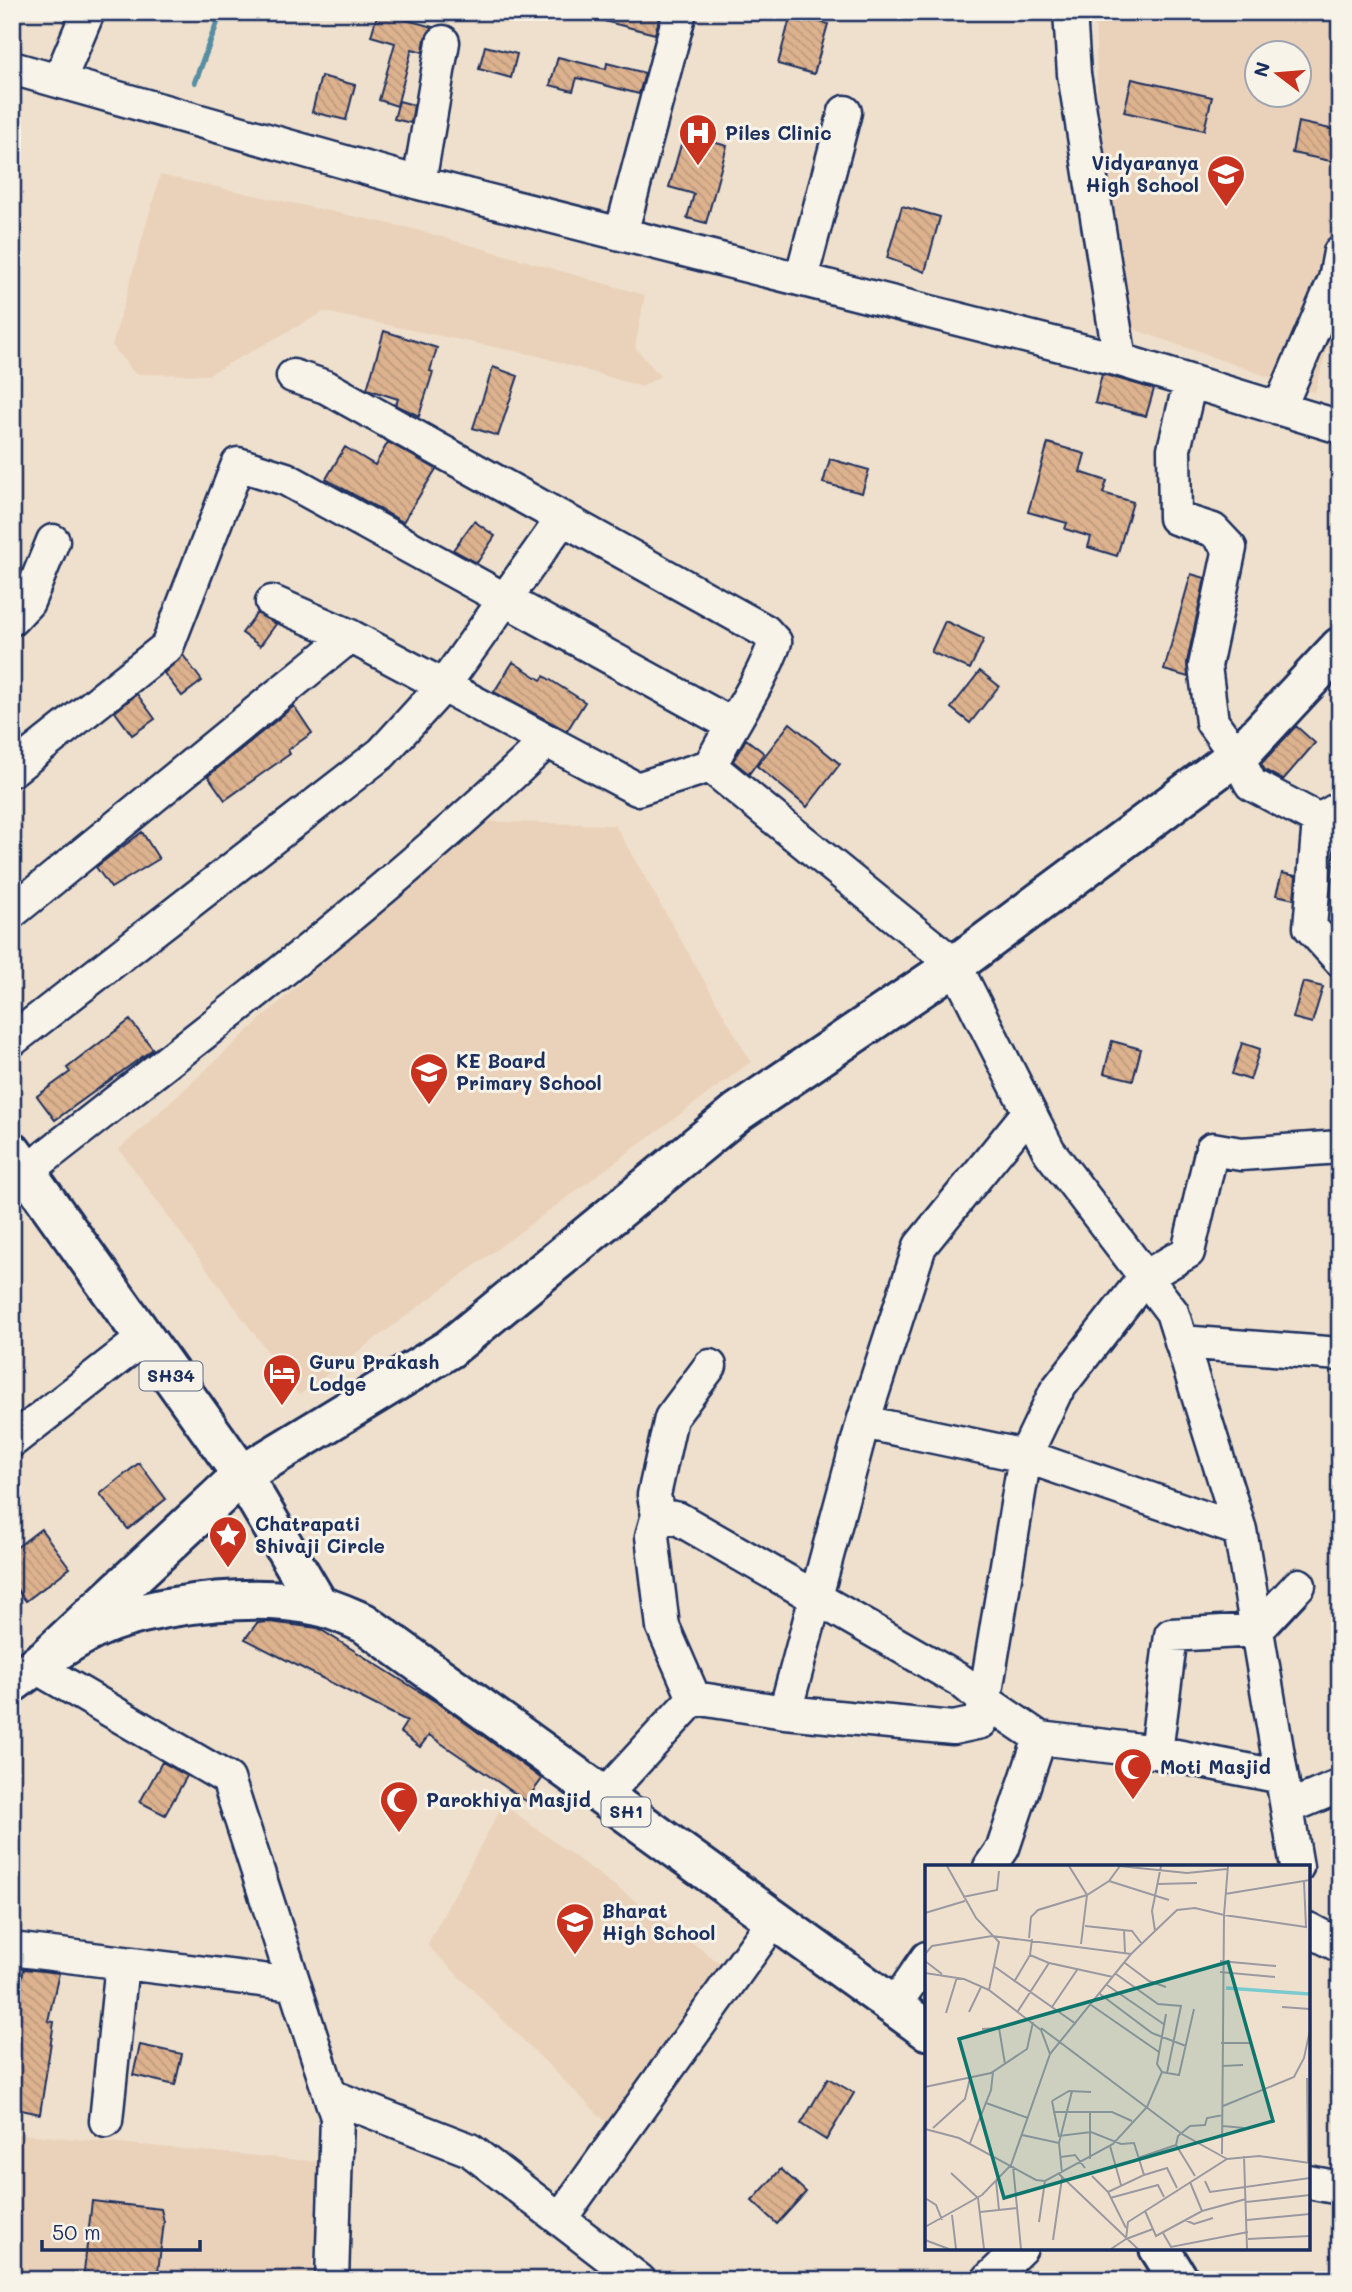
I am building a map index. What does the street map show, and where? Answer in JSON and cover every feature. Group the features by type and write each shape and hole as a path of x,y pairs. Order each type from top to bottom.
{"main road":[{"path":"31,1668 242,1475 449,1349 738,1112 955,965 1236,755 1340,647"},
{"name":"SH34","path":"19,1162 242,1475 319,1606"},
{"name":"SH1","path":"31,1668 116,1620 173,1609 255,1598 319,1606 364,1623 925,2029"},
{"path":"1160,2250 1179,2280"}],"street":[{"path":"59,81 88,12"},
{"path":"621,234 680,12"},
{"path":"1070,12 1074,74 1120,360"},
{"path":"419,183 443,42"},
{"path":"12,68 419,183 1120,360 1340,427"},
{"path":"801,279 845,112"},
{"path":"1279,409 1335,279 1340,252"},
{"path":"272,602 350,636 637,789 710,766 731,724 768,662 775,642 765,631 326,387 293,376"},
{"path":"1190,382 1174,449 1175,518 1213,530 1230,548 1205,666 1212,722 1236,755 1251,784 1330,814 1310,927 1340,960"},
{"path":"12,770 167,647 238,464 286,479 731,724"},
{"path":"12,1040 382,753 444,685 563,518"},
{"path":"12,619 28,602 53,541"},
{"path":"12,912 350,636"},
{"path":"19,1162 354,914 462,823 547,741"},
{"path":"710,766 955,965 1049,1151 1172,1312 1240,1530 1297,1865"},
{"path":"785,1712 863,1422 920,1246 1029,1112"},
{"path":"694,1698 785,1712 953,1728 981,1722 1024,1456 1056,1391 1145,1277 1188,1252 1212,1149 1241,1154 1340,1147"},
{"path":"12,1441 144,1338"},
{"path":"1181,1342 1340,1354"},
{"path":"694,1698 663,1627 652,1536 658,1515 654,1495 671,1418 710,1366"},
{"path":"863,1422 1024,1456 1240,1530"},
{"path":"658,1515 679,1519 814,1599 961,1681 984,1700 1041,1738 1156,1752 1282,1777"},
{"path":"1156,1752 1171,1635 1257,1630 1299,1586"},
{"path":"31,1668 228,1779 337,2117 332,2280"},
{"path":"604,1796 694,1698"},
{"path":"991,1865 1003,1848 1041,1738"},
{"path":"1287,1808 1335,1792"},
{"path":"560,2219 774,1920"},
{"path":"1310,1930 1340,1946"},
{"path":"12,1949 294,1984"},
{"path":"894,2006 925,1961"},
{"path":"106,2121 122,1963"},
{"path":"331,2096 470,2150 639,2280"},
{"path":"1310,2182 1340,2188"},
{"path":"988,2280 1019,2250"}],"shaded area":[{"name":"Vidyaranya High School","path":"1095,12 1340,12 1340,300 1315,393 1130,328 1098,117"},
{"path":"160,175 414,229 645,295 635,347 660,376 642,387 538,356 324,312 208,375 135,374 112,346"},
{"name":"KE Board Primary School","path":"477,821 615,825 751,1062 299,1395 119,1149"},
{"name":"Bharat High School","path":"503,1804 727,1968 614,2130 427,1945"},
{"path":"12,2133 322,2162 311,2280 12,2280"}],"building":[{"path":"378,12 405,12 403,19 433,27 425,38 423,52 412,49 397,106 379,100 395,43 371,36"},
{"path":"593,12 661,12 655,34 592,18"},
{"path":"791,14 828,24 814,74 778,64"},
{"path":"485,46 517,54 511,78 479,69"},
{"path":"558,57 606,69 607,63 645,73 639,94 577,78 573,91 550,85"},
{"path":"321,76 355,85 346,120 312,112"},
{"path":"1132,79 1212,97 1204,130 1124,112"},
{"path":"399,101 414,105 411,123 394,119"},
{"path":"1298,122 1340,131 1340,163 1292,153"},
{"path":"684,134 727,146 706,223 687,218 694,194 669,187"},
{"path":"902,206 940,217 925,272 887,258"},
{"path":"384,331 437,348 430,371 433,372 419,416 396,405 398,399 367,389"},
{"path":"493,367 518,376 498,436 473,428"},
{"path":"1102,374 1154,389 1146,416 1095,403"},
{"path":"388,442 436,469 403,522 326,479 345,447 375,465"},
{"path":"1048,443 1085,454 1080,472 1107,481 1103,493 1133,502 1117,556 1088,547 1091,537 1065,529 1067,523 1028,512"},
{"path":"830,459 869,470 862,493 823,483"},
{"path":"474,521 495,536 477,563 453,550"},
{"path":"1191,574 1205,578 1187,662 1188,677 1164,670"},
{"path":"257,613 276,624 260,646 242,633"},
{"path":"945,621 984,639 970,669 931,652"},
{"path":"183,655 202,681 182,696 164,673"},
{"path":"513,662 541,680 544,676 585,702 567,731 494,692"},
{"path":"980,671 999,686 970,723 951,708"},
{"path":"137,694 155,719 132,735 115,712"},
{"path":"294,706 312,733 288,750 290,754 225,800 208,776"},
{"path":"790,723 840,764 807,807 757,766"},
{"path":"1296,726 1315,743 1283,780 1265,770 1261,764"},
{"path":"746,739 764,753 749,774 733,761"},
{"path":"142,832 159,859 111,888 96,867"},
{"path":"1282,873 1296,876 1294,899 1276,895"},
{"path":"1303,982 1323,987 1312,1023 1293,1018"},
{"path":"130,1020 153,1049 55,1120 37,1096 70,1072 67,1068"},
{"path":"1112,1041 1141,1049 1133,1080 1104,1073"},
{"path":"1242,1043 1260,1049 1250,1080 1232,1074"},
{"path":"139,1463 166,1499 128,1529 100,1494"},
{"path":"41,1529 70,1568 26,1601 12,1583 12,1551"},
{"path":"257,1623 318,1628 441,1705 542,1779 526,1801 429,1735 420,1747 400,1732 407,1721 245,1639"},
{"path":"162,1762 187,1776 165,1815 140,1802"},
{"path":"24,1969 59,1973 48,2021 54,2022 40,2114 12,2108 12,2017"},
{"path":"140,2045 182,2054 175,2085 133,2075"},
{"path":"828,2078 854,2093 826,2140 801,2124"},
{"path":"781,2169 806,2192 777,2224 752,2201"},
{"path":"92,2201 161,2209 164,2222 157,2280 83,2280"}],"waterway":[{"path":"195,82 221,12"}],"place":[{"name":"Piles Clinic","path":"698,167"},
{"name":"Vidyaranya High School","path":"1226,208"},
{"name":"KE Board Primary School","path":"429,1106"},
{"name":"Guru Prakash Lodge","path":"282,1407"},
{"name":"Chatrapati Shivaji Circle","path":"228,1569"},
{"name":"Moti Masjid","path":"1133,1801"},
{"name":"Parokhiya Masjid","path":"399,1834"},
{"name":"Bharat High School","path":"575,1956"}]}
